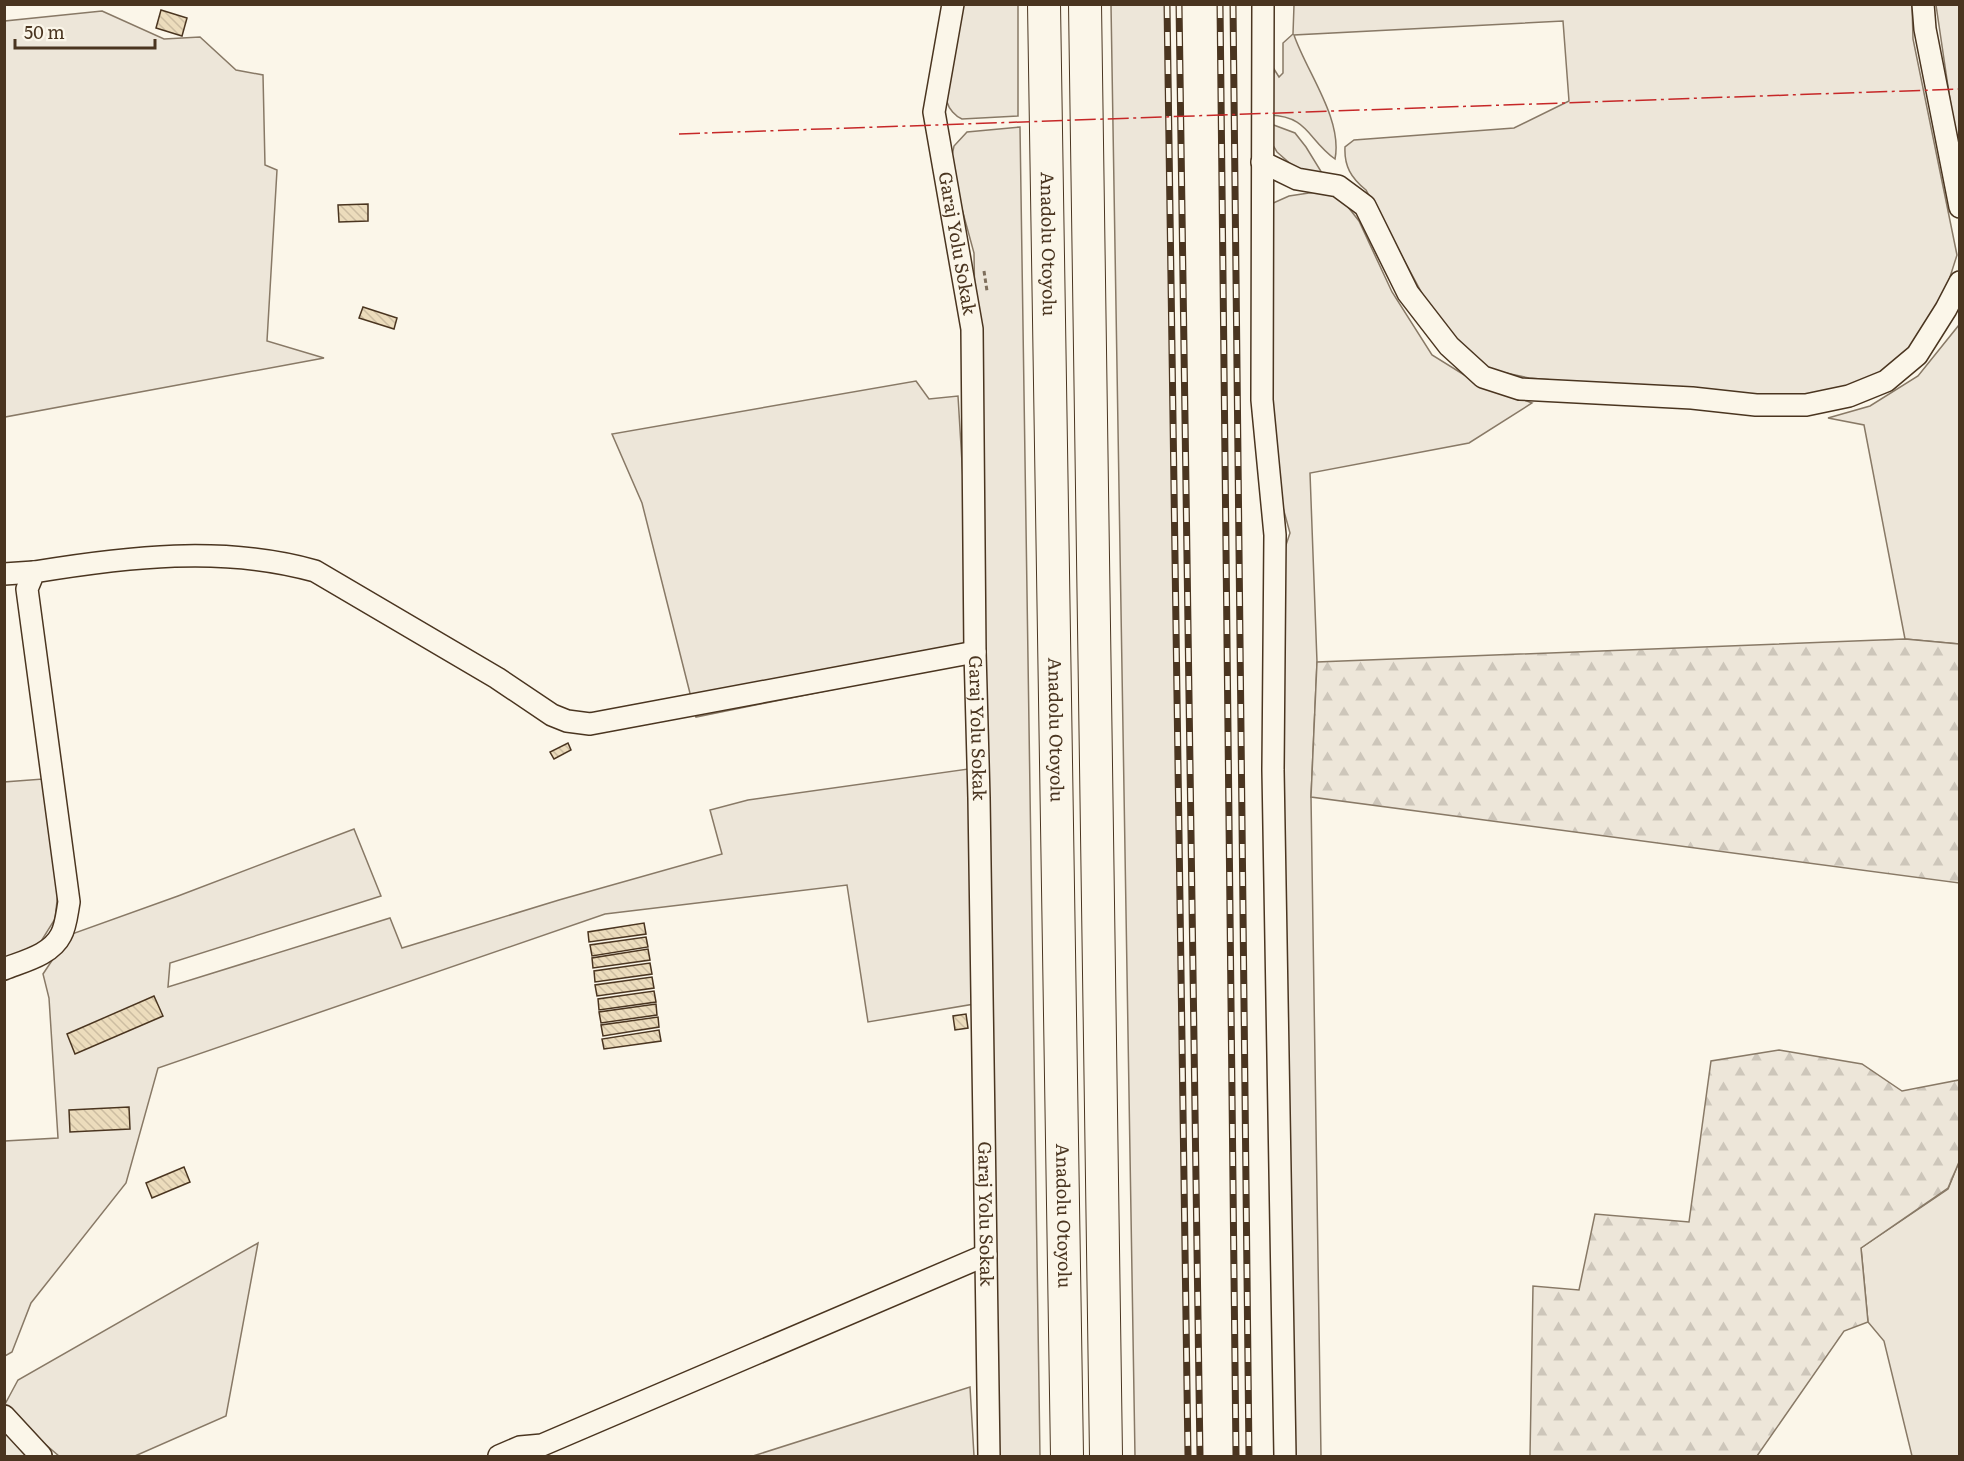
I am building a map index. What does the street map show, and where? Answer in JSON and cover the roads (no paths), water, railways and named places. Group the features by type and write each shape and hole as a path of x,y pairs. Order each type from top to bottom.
{"highway":[{"name":"Anadolu Otoyolu","path":"1044,4 1067,1456"},
{"path":"1085,4 1106,1456"}],"street":[{"name":"Garaj Yolu Sokak","path":"953,4 934,112 972,329 975,652 980,798 989,1456"},
{"path":"1263,4 1262,400 1275,536 1273,770 1285,1456"},
{"path":"1923,4 1925,29 1959,207"},
{"path":"1262,162 1298,179 1338,186 1365,206 1408,293 1449,346 1483,377 1520,389 1692,398 1756,405 1806,405 1849,396 1886,381 1917,355 1946,309 1959,282"},
{"path":"4,574 161,555 252,558 301,567 315,571 497,678 552,715 567,721 590,724 975,652"},
{"path":"4,969 46,952 56,942 61,935 69,902 27,589 33,572"},
{"path":"499,1456 520,1447 542,1445 986,1255"},
{"path":"4,1416 41,1456"}],"railway":[{"path":"1167,4 1188,1456"},
{"path":"1179,4 1200,1456"},
{"path":"1220,4 1236,1456"},
{"path":"1233,4 1249,1456"}]}
